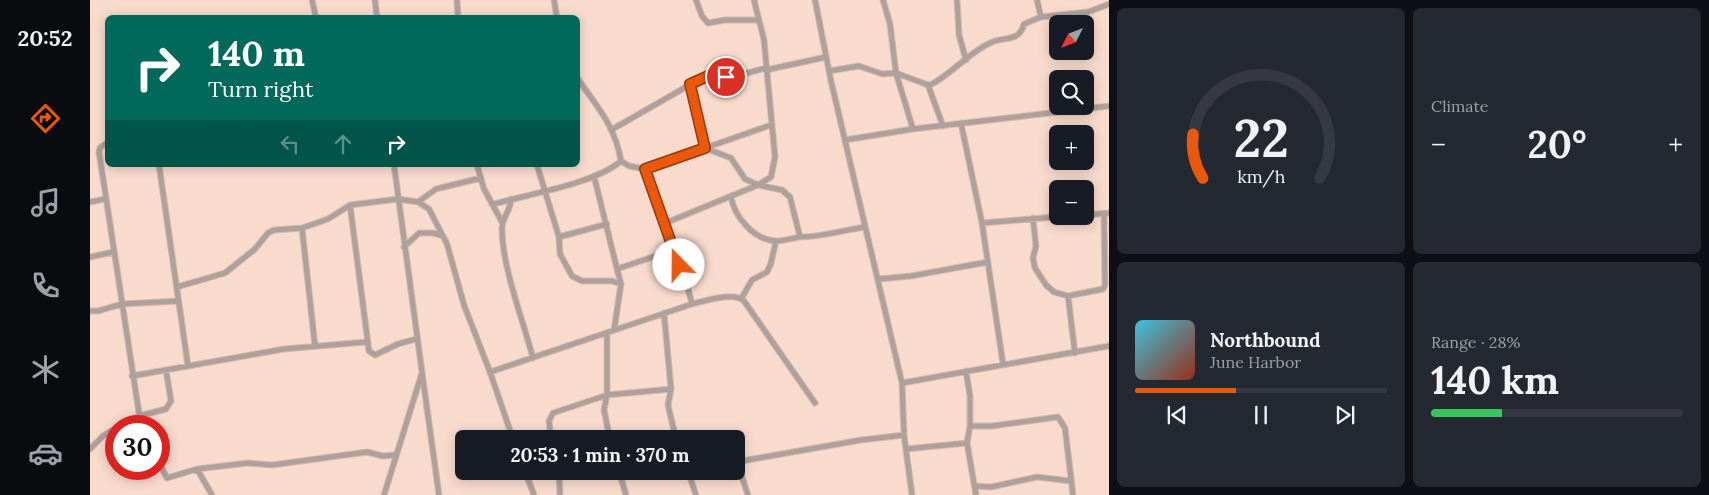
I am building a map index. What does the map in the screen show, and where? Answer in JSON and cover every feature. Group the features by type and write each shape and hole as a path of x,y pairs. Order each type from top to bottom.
{"street":[{"path":"312,0 315,15"},
{"path":"375,0 376,15"},
{"path":"457,0 458,15"},
{"path":"554,0 556,15"},
{"path":"696,0 702,16 708,24 725,20 758,20"},
{"path":"663,224 758,185 772,177 775,157 764,40 754,0"},
{"path":"816,0 829,72 902,382 904,435 912,495"},
{"path":"884,0 890,24 896,73 913,128"},
{"path":"957,0 959,34 966,60"},
{"path":"1037,0 1042,17"},
{"path":"829,72 859,66 882,74 896,73 928,85 938,81 988,43 1019,35 1024,24 1042,17 1088,12 1109,4"},
{"path":"611,130 690,84 708,76 737,76 826,57"},
{"path":"580,84 606,116 619,149 621,161"},
{"path":"690,84 705,148"},
{"path":"928,85 943,126"},
{"path":"845,140 913,128 1109,106"},
{"path":"961,123 982,223 1003,364"},
{"path":"621,161 630,166 645,169 771,125"},
{"path":"105,144 98,152 139,415"},
{"path":"705,148 730,158 742,177 758,185 782,190 790,198 800,237"},
{"path":"494,204 594,176 611,169 621,161"},
{"path":"159,167 188,366"},
{"path":"394,167 416,339 439,495"},
{"path":"478,167 486,194 494,204 502,222 506,259 533,358"},
{"path":"538,167 559,237 560,254 572,276 582,281 612,281 621,284"},
{"path":"645,169 663,224 686,281 692,304"},
{"path":"594,176 621,284 614,330"},
{"path":"418,202 436,189 481,178"},
{"path":"731,196 732,207 747,226 756,234 776,241 800,237 827,236 844,230 865,227"},
{"path":"90,202 106,199"},
{"path":"177,287 225,273 255,249 268,233 302,228 328,219 350,206 398,199 418,202 429,210 443,236 464,305 510,430"},
{"path":"502,222 511,206 512,199"},
{"path":"350,206 366,342 369,352 375,355 398,344 416,339"},
{"path":"1033,218 1036,237 1033,258 1035,268 1054,292 1068,296 1103,289 1105,285 1107,213 1094,214"},
{"path":"982,223 1049,217"},
{"path":"559,237 607,224"},
{"path":"302,228 315,346"},
{"path":"404,247 419,233 433,233 443,236"},
{"path":"741,298 752,280 767,272 776,241"},
{"path":"617,269 673,250"},
{"path":"90,257 113,252"},
{"path":"879,279 919,275 988,262"},
{"path":"1068,296 1075,353"},
{"path":"490,372 692,304 725,298 741,298"},
{"path":"741,298 815,403"},
{"path":"90,310 98,311 122,304 178,301"},
{"path":"664,313 671,389 668,404 674,430"},
{"path":"607,333 607,395 604,410 608,430"},
{"path":"132,376 284,349 366,342"},
{"path":"902,382 1109,346"},
{"path":"143,415 166,409 170,406 166,370"},
{"path":"384,495 394,455 422,372"},
{"path":"966,372 970,396 968,443 976,495"},
{"path":"550,430 549,421 553,412 607,395 671,389"},
{"path":"970,426 992,426 1058,417 1066,428 1073,495"},
{"path":"90,449 105,435"},
{"path":"745,461 861,440 904,435"},
{"path":"906,449 968,443"},
{"path":"170,477 197,469 248,462 272,464 297,462 367,452 394,455"},
{"path":"197,469 212,495"},
{"path":"975,486 991,487 1037,477 1072,481"},
{"path":"528,480 534,495"},
{"path":"559,480 560,495"},
{"path":"622,480 626,495"},
{"path":"691,480 696,495"},
{"path":"743,480 748,495"}],"route":[{"path":"679,265 645,169 705,148 690,84 708,76 726,77"}]}
